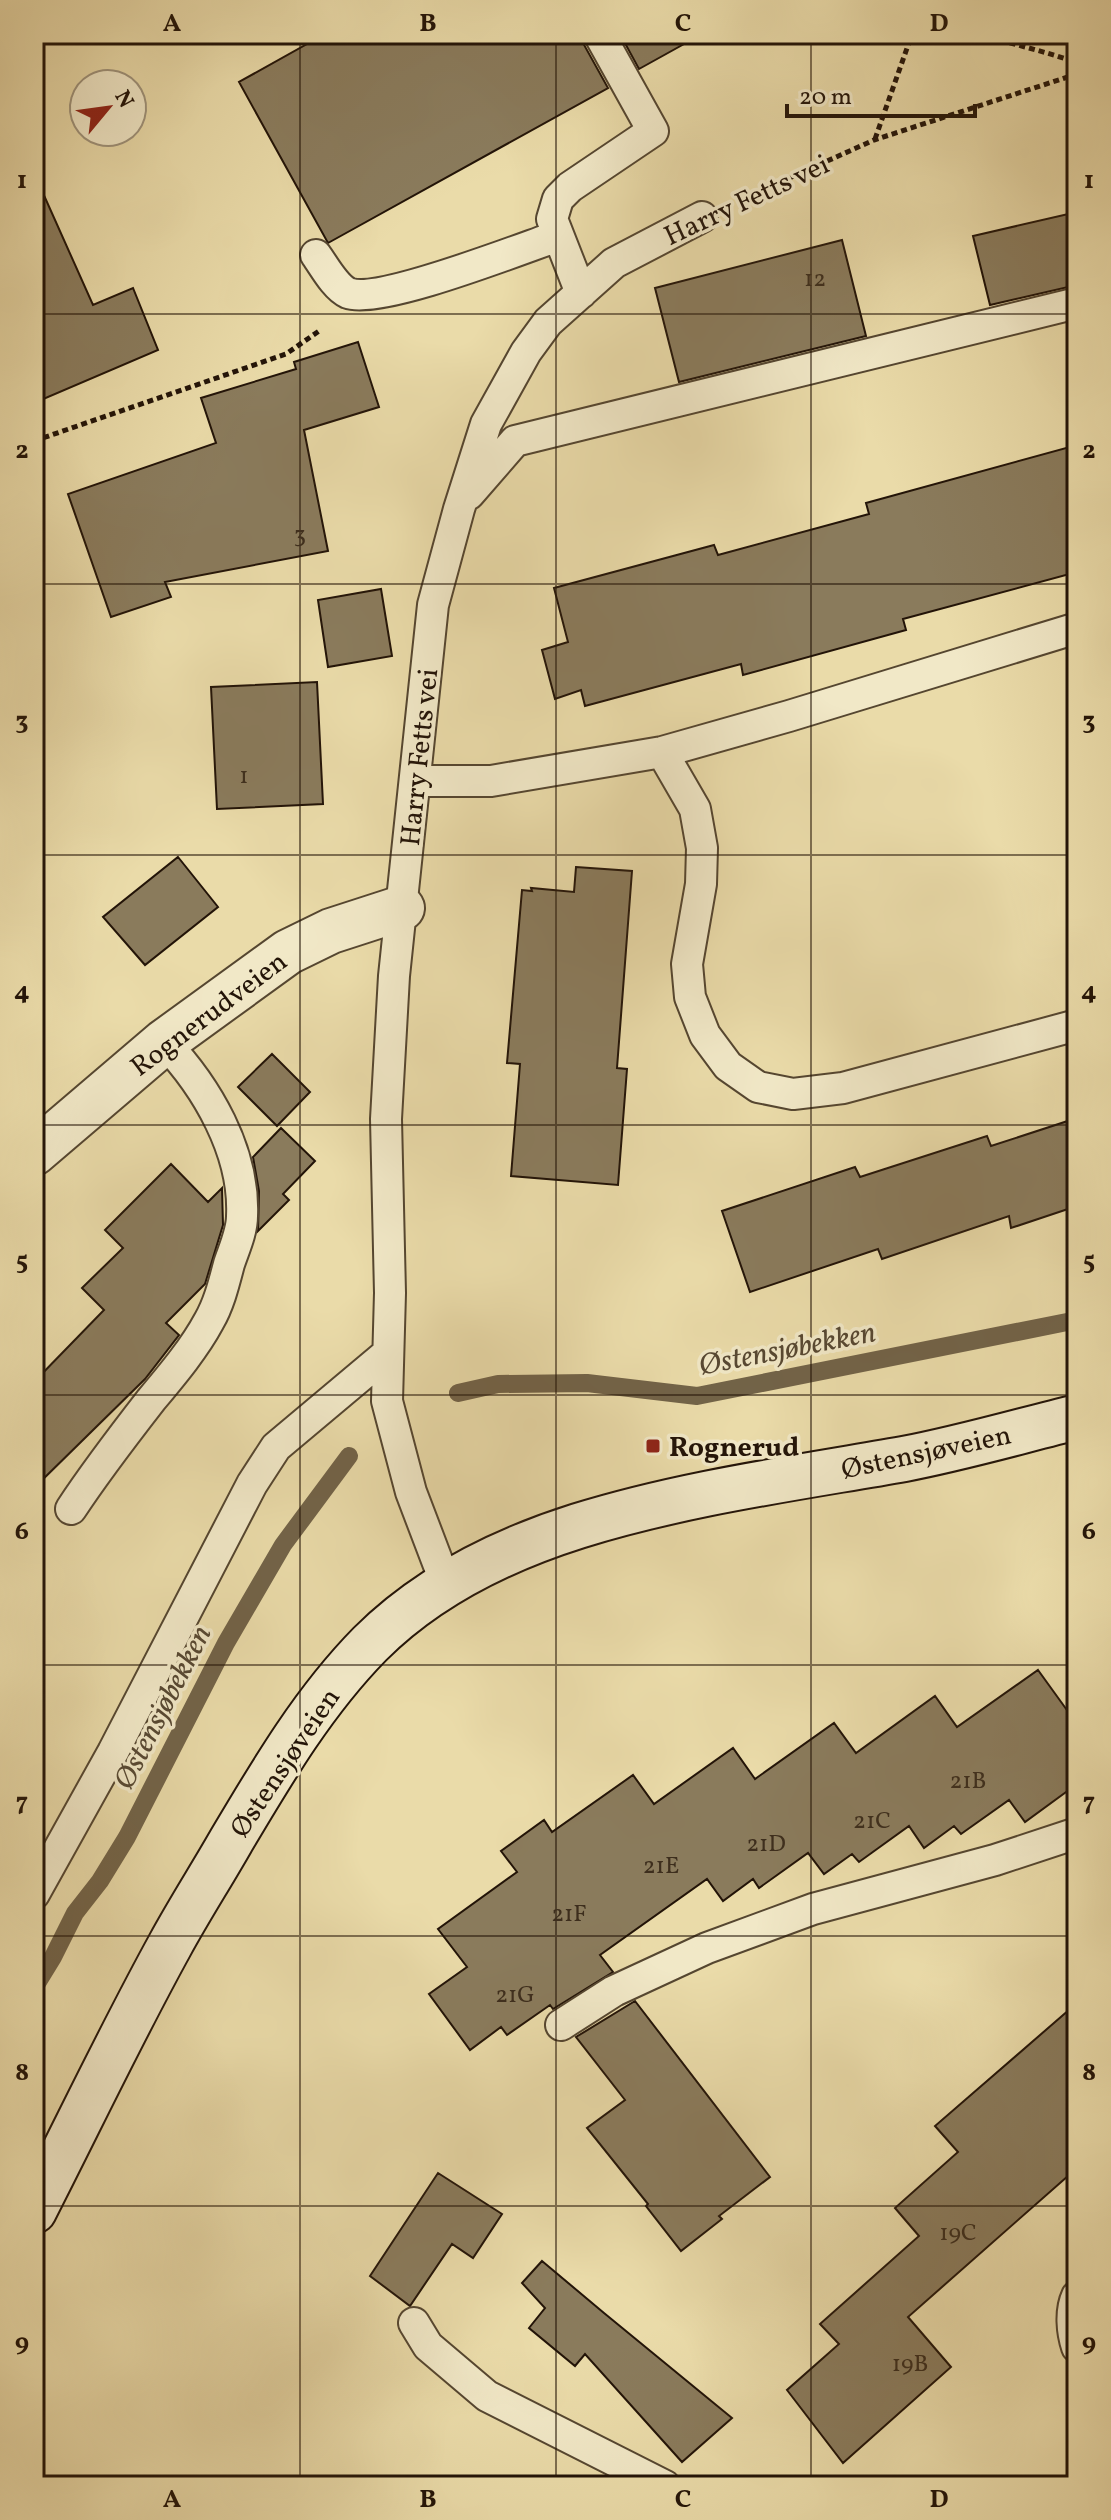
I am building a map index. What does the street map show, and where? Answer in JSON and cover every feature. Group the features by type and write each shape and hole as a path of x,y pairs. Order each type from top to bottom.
{"main road":[{"name":"Rognerudveien","path":"34,1153 164,1042 288,952 331,931 402,908"},
{"name":"Østensjøveien","path":"34,2211 169,1946 293,1739 370,1644 418,1603 446,1584 505,1555 575,1527 647,1507 910,1458 1077,1417"}],"lane":[{"path":"581,293 552,219 558,199 570,187 653,131 599,34"},
{"name":"Harry Fetts vei","path":"446,1584 411,1492 387,1401 390,1293 386,1119 394,976 433,605 486,424 526,352 548,322 614,263 702,217"},
{"path":"316,255 340,287 361,296 443,277 558,236"},
{"path":"459,509 515,441 1077,303"},
{"path":"415,781 491,781 662,752 775,721 1077,628"},
{"path":"662,752 695,809 702,848 701,884 687,964 690,997 705,1035 728,1066 758,1087 793,1094 843,1088 1077,1025"},
{"path":"71,1509 96,1471 209,1322 242,1218 238,1168 229,1142 202,1088 164,1042"},
{"path":"34,1894 113,1752 252,1484 276,1447 388,1353"},
{"path":"561,2025 614,1991 707,1948 813,1909 995,1860 1077,1833"},
{"path":"1077,2296 1073,2303 1072,2334 1077,2347"},
{"path":"414,2323 428,2346 487,2396 665,2486"}],"path":[{"path":"874,140 912,34"},
{"path":"981,34 1077,63"},
{"name":"Harry Fetts vei","path":"702,217 874,140 1077,74"},
{"path":"34,441 286,354"}],"building":[{"path":"325,34 581,34 608,88 328,243 239,82"},
{"path":"620,34 702,34 639,69"},
{"path":"34,173 93,305 133,288 158,350 34,403"},
{"path":"1077,212 1077,285 990,305 973,236"},
{"path":"842,240 866,336 679,382 655,288"},
{"path":"358,342 379,407 304,430 328,551 165,582 171,597 111,617 68,494 216,443 201,398 296,369 294,362"},
{"path":"1077,445 1077,572 903,619 906,630 743,675 741,664 585,706 581,690 555,699 542,650 568,642 554,588 714,545 718,555 869,514 866,503"},
{"path":"381,589 392,656 328,667 318,600"},
{"path":"317,682 323,804 217,809 211,687"},
{"path":"178,857 218,907 145,965 103,917"},
{"path":"576,867 632,871 617,1068 627,1069 618,1185 511,1176 520,1064 507,1063 522,890 574,892"},
{"path":"272,1054 310,1092 277,1126 238,1087"},
{"path":"1077,1118 1077,1206 1011,1228 1009,1216 882,1259 878,1249 750,1292 722,1211 855,1167 860,1177 987,1136 991,1146"},
{"path":"281,1128 315,1161 283,1194 289,1200 258,1231 259,1191 253,1157"},
{"path":"171,1164 208,1202 222,1188 223,1225 205,1284 166,1323 179,1335 145,1379 34,1488 34,1382 104,1310 82,1288 123,1248 105,1230"},
{"path":"1038,1670 1077,1724 1077,1784 1025,1822 1009,1800 961,1834 954,1826 924,1848 909,1826 859,1862 852,1854 824,1874 808,1853 759,1888 753,1879 723,1901 707,1879 600,1955 613,1972 553,2009 550,2005 507,2035 501,2027 470,2050 429,1994 467,1967 438,1929 517,1872 501,1851 544,1820 552,1832 633,1775 654,1804 733,1748 755,1779 834,1723 856,1753 935,1696 957,1727"},
{"path":"635,2001 770,2177 719,2216 722,2219 681,2251 587,2128 625,2100 576,2037"},
{"path":"1077,2003 1077,2168 908,2317 951,2367 843,2463 787,2390 839,2344 820,2324 919,2236 895,2208 958,2152 935,2126"},
{"path":"438,2173 502,2214 473,2258 452,2244 410,2306 370,2276"},
{"path":"542,2261 732,2418 682,2462 585,2354 575,2366 529,2328 545,2308 522,2283"}],"waterway":[{"name":"Østensjøbekken","path":"458,1393 498,1384 587,1383 697,1396 1077,1320"},
{"name":"Østensjøbekken","path":"34,1988 75,1913 100,1881 127,1837 226,1643 283,1545 349,1456"}],"place":[{"name":"Rognerud","path":"653,1446"}]}
